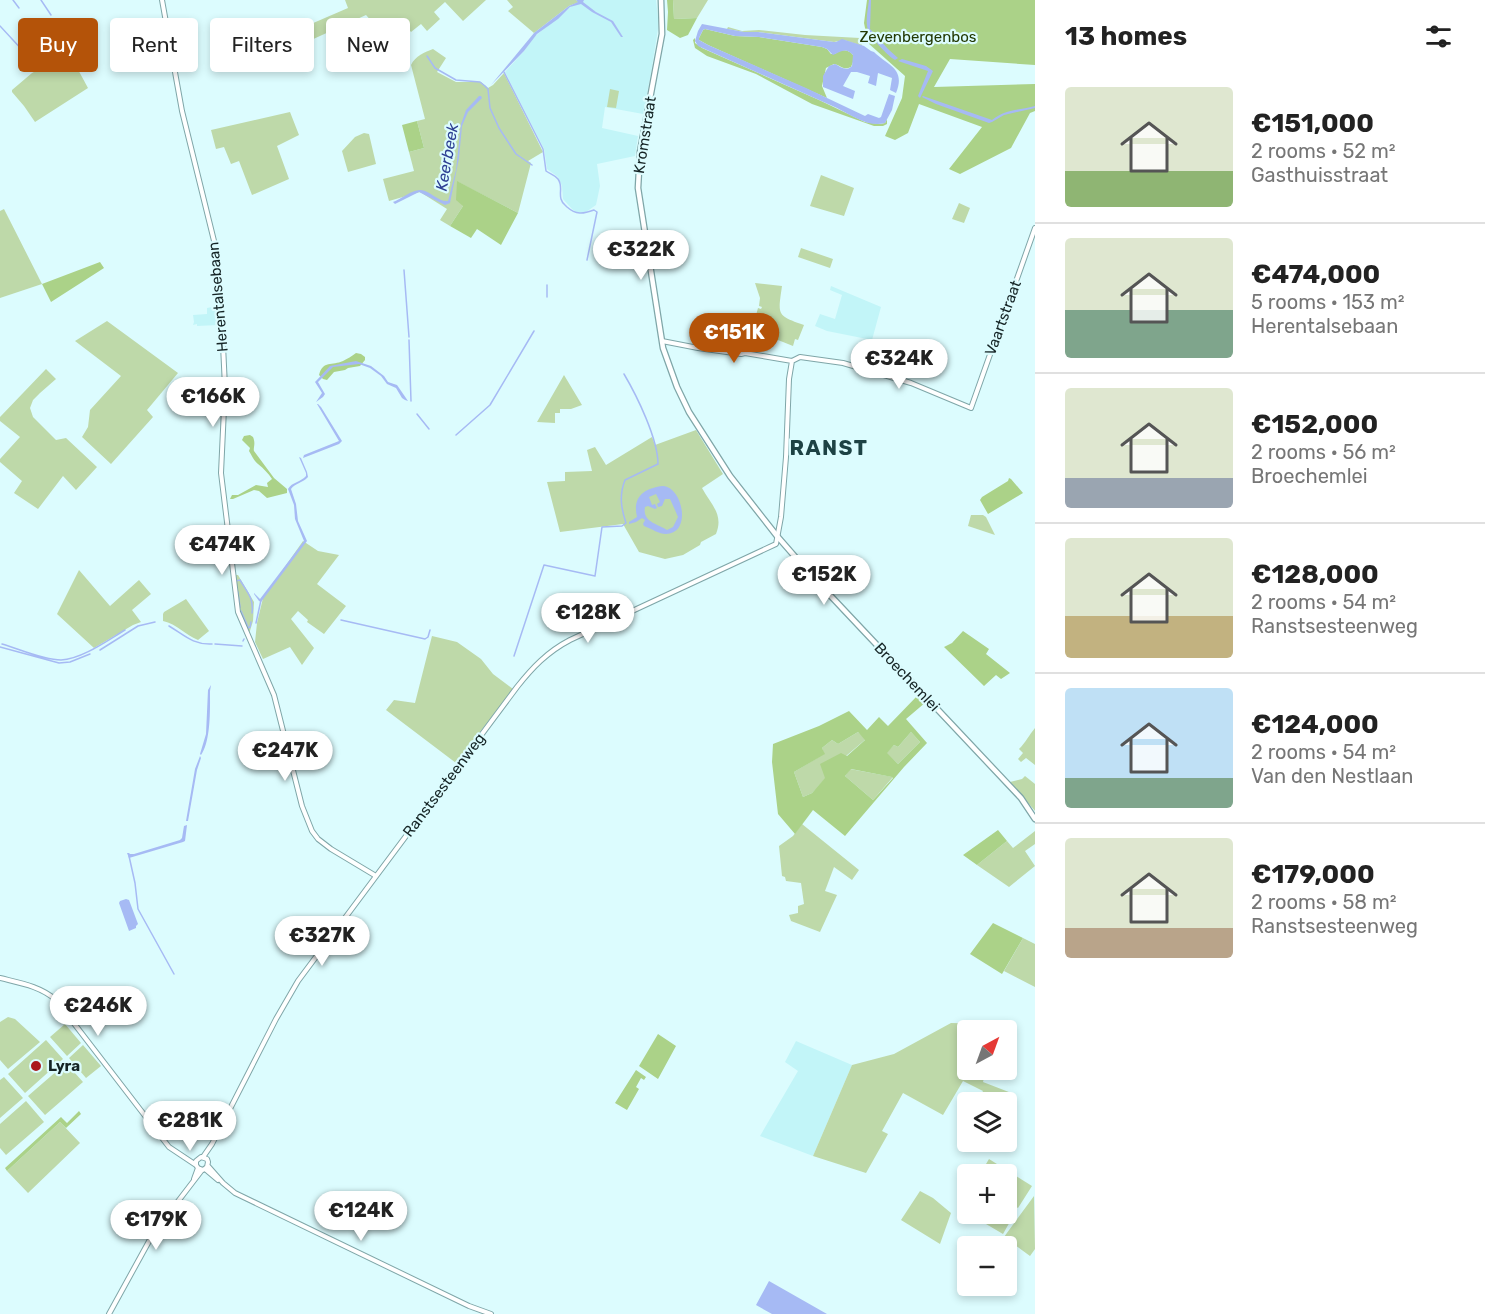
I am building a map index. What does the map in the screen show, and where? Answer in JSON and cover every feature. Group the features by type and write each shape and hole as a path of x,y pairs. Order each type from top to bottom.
{"main road":[{"name":"Kromstraat","path":"661,0 662,34 640,152 638,188 663,348 671,373 689,412 735,484 769,525"},
{"name":"Broechemlei","path":"769,525 818,583 1021,798 1035,819"}],"street":[{"name":"Herentalsebaan","path":"162,0 182,111 218,259 225,387 221,472 238,612 274,695 302,806 312,831 331,849 376,876"},
{"name":"Vaartstraat","path":"792,361 800,357 843,363 911,383 971,408 1035,228"},
{"path":"662,341 792,361 781,517 777,536"},
{"path":"769,525 780,524"},
{"name":"Ranstsesteenweg","path":"109,1314 153,1234 193,1183 276,1019 298,981 536,664 570,640 776,544 777,536"},
{"path":"0,978 38,988 56,1000 169,1147 202,1165 235,1193 469,1306 491,1314"}],"shaded area":[{"path":"579,0 656,0 658,29 643,114 605,107 602,128 638,136 635,156 597,164 600,186 596,205 586,212 577,213 563,199 562,186 558,177 547,169 544,149 505,72 534,37"},
{"path":"831,286 881,307 872,340 827,331 815,326 820,314 835,319 842,295 830,290"},
{"path":"217,306 218,325 193,325 193,315 207,314 207,308"},
{"path":"796,1041 852,1065 813,1156 760,1136 798,1071 785,1062"}],"green space":[{"path":"345,0 486,0 463,21 445,2 434,12 440,19 427,31 421,24 411,32 410,18 369,18 366,15 359,18 326,18 326,33 314,39 314,23 348,8"},
{"path":"507,0 576,0 579,2 569,6 534,33 508,11 513,7"},
{"path":"667,0 673,0 674,19 697,18 688,35 680,38 667,30"},
{"path":"673,0 708,0 697,18 674,19"},
{"name":"Zevenbergenbos","path":"867,0 1035,0 1035,65 950,59 934,87 1035,84 1035,111 1030,113 1011,148 960,174 949,169 982,127 919,104 908,133 895,140 885,136 902,98 905,76 868,43 864,23"},
{"path":"728,27 742,31 759,30 860,38 862,46 844,40 834,42 744,32 727,29"},
{"path":"705,29 735,36 759,37 822,47 831,54 847,51 853,55 853,62 848,68 834,64 826,68 822,86 827,98 699,40"},
{"path":"695,38 695,43 702,48 865,122 880,124 885,123 887,119 887,124 874,126 812,104 756,74 707,56 695,48 693,40"},
{"path":"433,49 446,58 437,72 456,82 481,82 488,88 504,73 543,152 528,161 531,163 518,213 458,182 463,206 450,226 440,220 447,209 420,192 389,201 383,179 414,171 409,152 424,148 417,121 425,119 411,65 418,57"},
{"path":"79,72 88,88 35,122 12,92 32,73"},
{"path":"610,89 619,91 616,108 607,107"},
{"path":"290,112 299,135 277,146 289,179 252,195 239,161 231,164 224,147 216,149 211,130"},
{"path":"417,121 424,148 409,152 402,125"},
{"path":"364,133 369,134 376,164 348,172 342,151 355,137"},
{"path":"821,175 854,188 844,216 810,206"},
{"path":"457,181 518,213 501,245 477,229 471,238 450,226 463,206 456,200"},
{"path":"959,203 970,208 964,223 952,219"},
{"path":"4,209 42,284 0,298 0,211"},
{"path":"801,248 833,259 830,268 798,257"},
{"path":"100,262 104,268 51,302 42,284"},
{"path":"755,283 782,286 781,313 788,319 804,325 793,346 773,338 767,341 767,350 754,348 756,331 752,330 758,308 762,307 759,306 760,298"},
{"path":"107,321 178,373 147,410 153,417 111,464 82,437 88,427 90,410 121,376 75,341"},
{"path":"356,353 365,357 360,366 334,372 327,380 319,375 325,365 343,361"},
{"path":"46,369 56,379 33,400 30,408 33,417 56,440 66,438 97,467 76,490 63,476 38,509 14,493 22,481 0,462 0,459 20,437 0,421 0,417"},
{"path":"564,375 582,405 571,409 560,409 560,413 555,413 555,423 537,422"},
{"path":"696,430 723,474 702,488 717,515 716,534 683,555 665,559 639,552 623,524 560,532 547,482 565,481 565,472 592,471 587,450 595,447 606,465 652,437 655,445"},
{"path":"250,435 254,439 254,451 274,478 287,489 287,493 267,498 254,490 230,499 232,495 238,495 256,485 268,487 267,483 272,479 255,461 249,451 250,448 242,440 244,436"},
{"path":"1009,478 1023,493 988,514 980,500"},
{"path":"971,515 986,517 995,535 968,526"},
{"path":"303,541 318,551 339,555 317,584 346,606 324,634 307,622 308,620 298,611 291,619 314,648 302,665 290,647 263,659 255,642 263,598"},
{"path":"79,570 110,606 139,580 151,594 132,610 141,622 94,648 57,614"},
{"path":"236,575 254,602 253,621 249,634 243,619"},
{"path":"186,599 209,631 198,640 163,621 164,612"},
{"path":"963,631 989,649 986,654 1010,673 1001,679 996,675 984,686 944,647 952,643"},
{"path":"432,636 457,642 481,659 493,674 513,689 456,763 386,710 394,700 415,703"},
{"path":"919,694 926,702 906,719 927,743 845,836 813,810 795,834 778,814 772,762 773,744 819,726 849,711 867,730 879,717 888,726","holes":["858,732 865,740 847,756 841,753 820,764 825,778 812,793 803,797 794,772 825,754 822,748 832,740 838,744","911,732 920,742 898,764 887,753 894,745 898,747","851,769 893,778 873,800 845,776"]},
{"path":"1035,728 1035,765 1026,758 1021,762 1018,759 1023,753 1019,749"},
{"path":"858,732 866,739 846,756 812,793 803,797 794,772 824,754 822,748 832,740 838,744"},
{"path":"911,732 920,742 898,764 886,753 894,745 898,747"},
{"path":"850,769 893,777 873,800 845,776"},
{"path":"1025,776 1035,784 1035,811 1010,782"},
{"path":"802,824 859,870 852,880 834,867 825,891 837,895 820,932 791,921 789,915 798,913 798,906 804,904 801,883 786,881 782,876 779,846 793,836"},
{"path":"998,830 1007,841 977,865 963,855"},
{"path":"1035,831 1035,844 1025,851 1035,866 1009,887 977,865 1007,841 1013,848"},
{"path":"993,923 1023,938 1002,974 970,954"},
{"path":"1023,938 1035,944 1035,987 1004,971"},
{"path":"8,1017 15,1019 40,1042 8,1069 0,1060 0,1022"},
{"path":"951,1023 957,1023 957,1080 984,1080 983,1082 1009,1092 982,1092 963,1081 943,1115 903,1093 882,1131 888,1134 866,1173 813,1156 852,1065 894,1054"},
{"path":"65,1024 81,1043 67,1056 50,1037"},
{"path":"658,1034 676,1046 658,1079 639,1066"},
{"name":"Lyra","path":"46,1040 63,1059 25,1093 8,1074"},
{"path":"83,1045 101,1066 86,1078 69,1058"},
{"name":"Lyra","path":"66,1063 83,1082 45,1115 28,1096"},
{"path":"636,1070 646,1077 644,1080 641,1078 636,1087 639,1089 627,1110 615,1103"},
{"name":"Lyra","path":"4,1077 23,1098 0,1118 0,1080"},
{"name":"Lyra","path":"26,1101 44,1122 6,1155 0,1148 0,1124"},
{"path":"79,1111 81,1114 66,1128 60,1122 7,1171 5,1168 61,1117 67,1123"},
{"path":"60,1122 80,1143 28,1193 7,1171"},
{"path":"989,1159 997,1164 986,1164"},
{"path":"1017,1177 1032,1186 1017,1207"},
{"path":"920,1191 933,1198 951,1213 940,1244 901,1220"},
{"path":"1034,1196 1035,1249 1030,1256 1017,1246 1017,1236 1005,1236 1014,1224 1017,1224 1017,1219"},
{"path":"986,1224 1009,1224 1003,1234"}],"water":[{"path":"576,0 584,0 583,2 596,12 613,21 623,37 611,22 581,4 570,7 537,34 491,85 534,33 569,6 578,2"},
{"path":"869,0 871,0 870,29 898,58 895,60 872,38 868,30"},
{"path":"702,24 744,32 834,42 842,39 864,46 894,68 899,78 896,93 890,90 892,78 878,73 876,86 868,83 870,76 851,72 843,86 855,91 853,99 823,87 823,76 829,66 835,64 846,69 852,66 853,55 848,51 843,50 833,55 822,47 759,37 735,36 705,29 699,38 708,45 865,116 868,114 881,117 889,94 895,96 892,110 885,123 873,124 860,120 698,46 695,41"},
{"path":"902,59 926,66 933,71 920,98 918,96 928,71 898,61"},
{"path":"479,96 482,98 468,112 462,126 459,158 450,203 445,205 419,192 395,204 393,202 418,190 448,201 456,170 461,124 466,110"},
{"path":"923,96 992,120 1008,112 1035,106 1035,108 1004,115 989,123 936,104"},
{"path":"356,361 371,366 388,382 397,385 408,401 402,398 396,388 387,384 381,376 359,364 333,367 318,382 325,394 316,402 322,393 315,382 330,366"},
{"path":"317,404 342,441 303,458 304,455 339,441"},
{"path":"299,457 308,477 291,489 298,521 307,541 261,602 254,593 260,599 304,541 295,519 294,505 288,489 306,476"},
{"path":"663,486 670,488 680,502 682,519 679,527 674,532 666,534 644,526 645,520 642,518 629,524 637,517 636,504 641,494","holes":["656,494 660,502 657,504 658,507 662,506 665,499 670,499 678,517 673,527 667,530 646,516 645,507 657,508 655,504 652,505 649,497"]},
{"path":"211,685 207,742 201,755 206,734 208,690"},
{"path":"200,756 188,821 186,821 195,769"},
{"path":"187,825 185,841 129,858 127,853 134,854 180,840 184,826"},
{"path":"126,899 129,900 138,924 136,928 129,931 119,903"},
{"path":"769,1281 827,1314 772,1314 756,1305"}],"waterway":[{"path":"13,0 19,8"},
{"path":"41,0 51,15"},
{"path":"0,26 18,45"},
{"path":"427,56 435,68 456,80 480,82 488,89 490,108 499,128 516,154 532,165"},
{"path":"504,72 543,149 546,171 555,176 559,182 563,202 570,210 577,213 594,210 597,212 587,260"},
{"name":"Keerbeek","path":"404,270 409,337"},
{"path":"547,285 547,297"},
{"path":"456,435 490,405 534,331"},
{"name":"Keerbeek","path":"409,340 411,401"},
{"path":"514,656 544,565 595,576 602,527 622,526 626,523 621,502 625,480 658,464 651,430 624,374"},
{"path":"417,414 429,429"},
{"path":"236,581 240,580 249,595 252,613"},
{"path":"238,592 240,607"},
{"name":"Keerbeek","path":"256,623 261,600"},
{"path":"241,611 248,627"},
{"path":"341,620 425,639 430,630"},
{"path":"100,650 138,626 155,622"},
{"name":"Keerbeek","path":"248,628 251,622"},
{"path":"169,626 194,641 212,644"},
{"path":"2,644 39,656 61,660 86,653 125,630"},
{"path":"215,644 242,646"},
{"path":"0,647 59,663 70,662 90,654"},
{"name":"Keerbeek","path":"129,856 138,909 174,974"}],"place":[{"name":"Lyra","path":"36,1066"}],"district":[{"name":"RANST","path":"829,447"}]}
